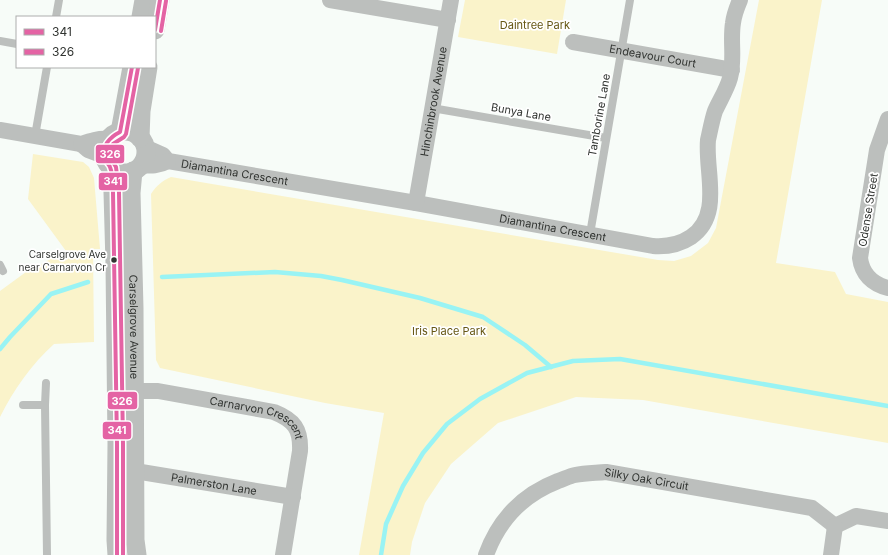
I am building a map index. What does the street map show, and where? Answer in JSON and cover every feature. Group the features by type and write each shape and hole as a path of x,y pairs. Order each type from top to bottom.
{"street":[{"path":"141,16 144,0"},
{"path":"156,24 160,0"},
{"path":"330,0 448,20"},
{"name":"Hinchinbrook Avenue","path":"416,203 452,0"},
{"name":"Diamantina Crescent","path":"140,155 163,155 168,161 664,246 684,242 699,230 708,215 711,196 708,153 711,126 715,112 730,79 733,59 733,24 740,0"},
{"name":"Endeavour Court","path":"573,42 732,70"},
{"name":"Carselgrove Avenue","path":"117,555 116,391 111,149 132,68"},
{"name":"Carselgrove Avenue","path":"137,555 135,540 134,264 131,193 140,155 140,111 148,68"},
{"name":"Odense Street","path":"888,119 877,150 860,258 862,268 868,277 877,285 888,288"},
{"path":"0,130 81,144 88,150 111,149 131,132 140,155 122,172 111,149"},
{"name":"Carnarvon Crescent","path":"116,391 135,390 172,394 274,412 284,416 295,426 300,436 301,444 283,555"},
{"name":"Palmerston Lane","path":"135,471 292,497"},
{"name":"Silky Oak Circuit","path":"486,555 492,539 506,516 519,503 542,487 575,475 606,472 812,508 835,526"},
{"path":"832,555 835,526 856,516 888,521"}],"lane":[{"path":"56,16 59,0"},
{"name":"Tamborine Lane","path":"590,234 630,0"},
{"path":"0,41 16,44"},
{"path":"35,136 47,68"},
{"name":"Bunya Lane","path":"432,108 606,138"},
{"path":"46,383 46,555"},
{"path":"23,406 45,405"}],"green space":[{"name":"Daintree Park","path":"465,0 566,0 557,54 458,37"},
{"name":"Iris Place Park","path":"759,0 822,0 776,263 835,272 846,294 888,302 888,443 643,400 576,397 498,423 451,464 425,503 412,542 410,555 359,555 384,413 325,403 160,368 156,360 151,194 155,188 171,177 658,260 674,261 691,256 708,243 716,228"},
{"path":"33,154 83,162 89,167 94,178 100,249 93,249 94,342 54,344 38,360 24,378 0,417 0,291 26,272 66,251 28,199"}],"waterway":[{"path":"162,277 275,272 321,276 420,298 483,317 525,345 551,367"},
{"path":"0,349 51,294 88,282"},
{"path":"381,555 386,524 403,486 423,453 447,424 480,399 527,373 573,361 620,359 888,406"}],"transit line":[{"name":"341","path":"156,24 160,0"},
{"name":"326","path":"161,31 166,1"},
{"name":"341","path":"117,555 117,444 113,186 111,170 110,166 105,160 104,150 107,143 120,132 132,68"},
{"name":"326","path":"123,555 123,444 119,192 116,167 111,159 110,153 113,144 126,134 138,68"}],"place":[{"name":"Carselgrove Ave near Carnarvon Cr","path":"114,260"}]}
